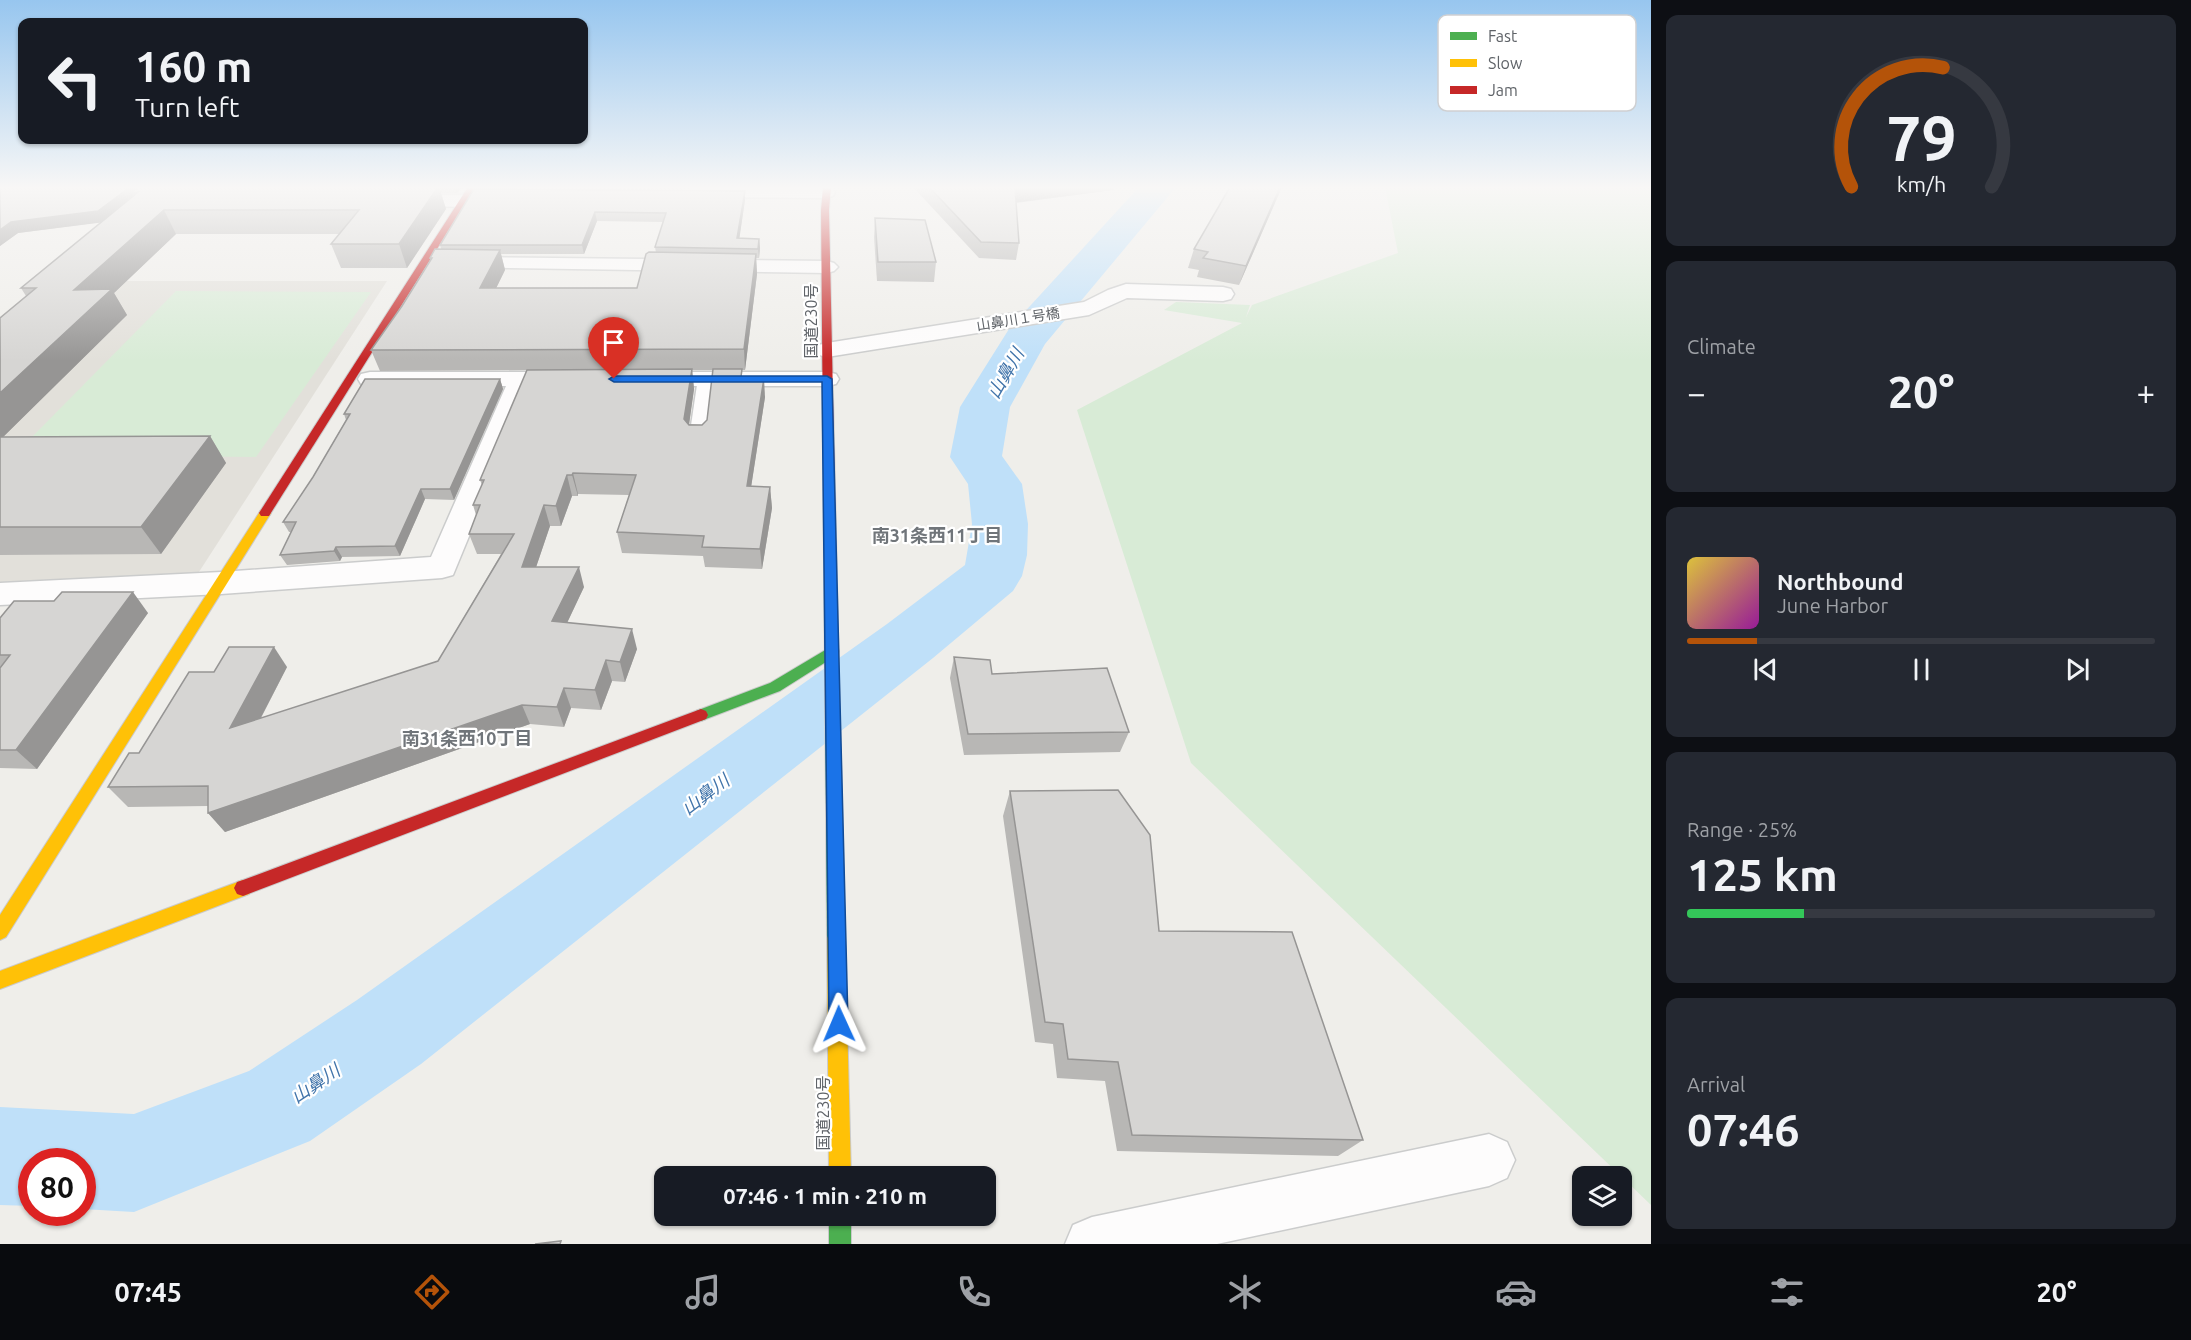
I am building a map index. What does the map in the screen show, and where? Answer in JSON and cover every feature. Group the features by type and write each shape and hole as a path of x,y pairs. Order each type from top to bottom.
{"main road":[{"path":"0,931 435,245"},
{"name":"国道230号","path":"827,245 840,1166"},
{"path":"0,980 775,687 833,657"},
{"path":"840,1226 840,1244"}],"street":[{"path":"424,262 827,267"},
{"name":"山鼻川１号橋","path":"827,350 1089,308 1100,304 1113,293 1126,291 1222,294"},
{"path":"0,594 221,583 442,567 522,379"},
{"path":"350,380 568,379"},
{"path":"626,379 827,379"},
{"path":"1092,1244 1489,1160"}],"lane":[{"path":"698,439 706,378"}],"shaded area":[{"path":"61,281 387,281 197,575 0,587 0,333"}],"green space":[{"path":"1396,245 1651,245 1651,1205 1632,1187 1632,1166 1610,1166 1191,763 1077,410 1242,323 1164,310 1176,302 1250,305 1246,317 1252,305 1398,253"},
{"path":"176,291 371,292 256,457 49,455 30,439"}],"building":[{"path":"73,245 125,245 74,290 112,289 0,393 0,318 36,288 21,288"},
{"path":"656,245 758,245 758,249 655,247"},
{"path":"877,245 932,245 936,262 878,262"},
{"path":"1196,245 1255,245 1246,266 1203,258 1208,252 1194,249"},
{"path":"435,249 500,250 480,288 637,288 646,254 649,252 756,254 744,349 371,350 402,306 432,258 430,258"},
{"path":"692,369 684,419 689,425 702,425 707,420 713,369 742,369 741,377 764,378 747,486 770,487 760,549 702,547 704,536 617,532 636,475 573,473 567,475 556,506 544,505 522,567 579,567 552,621 632,629 620,662 606,660 595,690 564,688 557,707 522,705 208,813 208,786 108,787 129,753 139,753 189,672 214,672 229,647 274,647 230,728 438,661 514,534 469,534 480,505 473,505 484,480 480,480 527,370"},
{"path":"365,379 500,379 450,489 421,489 395,546 336,547 334,551 280,555 296,522 283,522 350,414 344,414"},
{"path":"210,436 141,527 0,527 0,437"},
{"path":"62,592 133,592 16,750 0,750 0,668 10,655 0,655 0,618 14,601 54,601"},
{"path":"954,657 990,660 992,674 1107,668 1129,732 968,734"},
{"path":"1118,790 1150,835 1159,931 1292,932 1363,1140 1132,1135 1118,1062 1068,1059 1063,1024 1045,1022 1010,791"},
{"path":"561,1241 560,1244 535,1244"}],"waterway":[{"name":"山鼻川","path":"0,1156 134,1163 277,1108 389,1032 910,641 992,576 998,555 1000,524 995,484 976,457 985,407 1025,339 1107,245"}],"traffic: fast":[{"path":"701,715 775,687 832,651"},
{"path":"832,677 836,938"},
{"path":"840,1226 840,1244"}],"traffic: slow":[{"path":"0,931 265,513"},
{"path":"0,980 243,888"},
{"path":"836,938 840,1166"}],"traffic: jam":[{"path":"265,513 435,245"},
{"path":"826,245 832,677"},
{"path":"243,888 701,715"}],"district":[{"name":"南31条西11丁目","path":"937,535"},
{"name":"南31条西10丁目","path":"467,738"}],"route":[{"path":"614,379 827,379 839,1024"}]}
